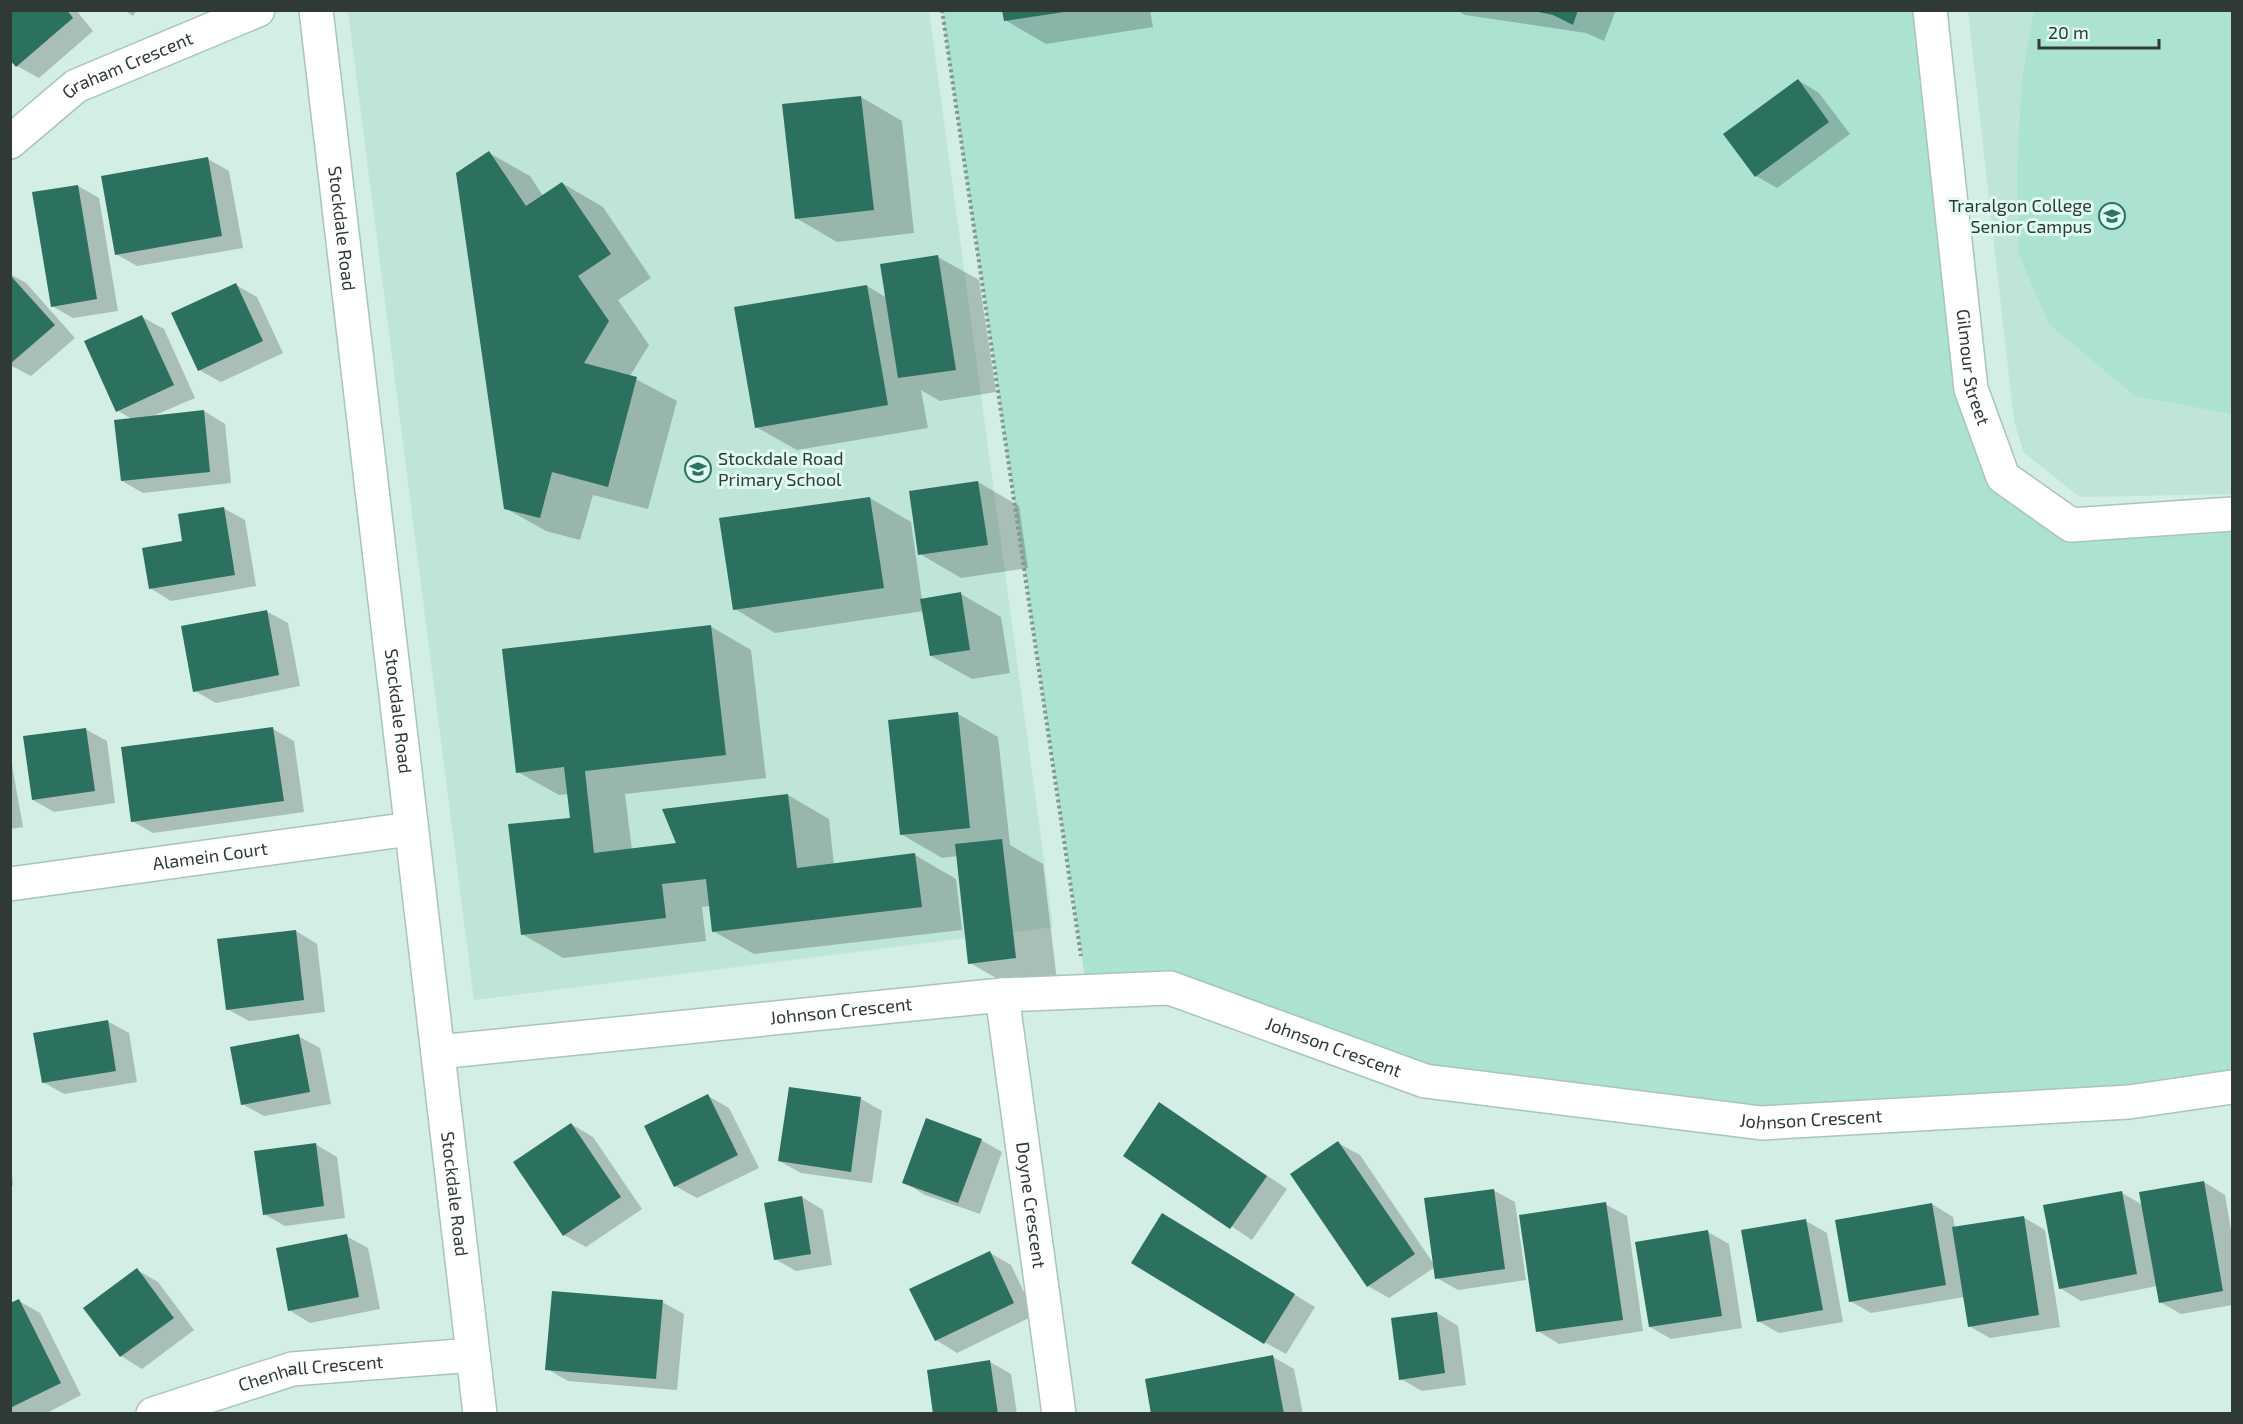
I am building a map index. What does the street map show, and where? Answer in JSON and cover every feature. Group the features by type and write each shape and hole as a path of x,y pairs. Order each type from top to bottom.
{"street":[{"name":"Graham Crescent","path":"10,142 76,86 258,10"},
{"name":"Stockdale Road","path":"316,10 480,1413"},
{"name":"Gilmour Street","path":"1930,10 1971,389 2003,477 2071,525 2232,514"},
{"name":"Alamein Court","path":"10,884 410,829"},
{"name":"Johnson Crescent","path":"438,1052 1002,995 1170,988 1425,1081 1762,1123 2129,1102 2232,1087"},
{"name":"Doyne Crescent","path":"1002,995 1059,1413"},
{"name":"Chenhall Crescent","path":"153,1413 292,1369 473,1355"}],"path":[{"path":"942,10 1086,992"}],"shaded area":[{"name":"Stockdale Road Primary School","path":"348,11 929,11 1053,927 474,1000"},
{"path":"942,11 1930,11 1971,389 2003,477 2071,525 2232,514 2232,1087 1762,1123 1425,1081 1170,988 1087,992"},
{"name":"Traralgon College Senior Campus","path":"1968,11 2232,11 2232,494 2080,497 2024,453 2014,421"},
{"name":"Traralgon College Senior Campus","path":"2034,11 2232,11 2232,414 2135,396 2049,324 2019,255 2017,170 2022,80"}],"building":[{"path":"10,10 67,10 73,18 16,67 10,60"},
{"path":"1002,10 1064,10 1064,12 1004,21"},
{"path":"1529,10 1578,10 1573,25 1553,15"},
{"path":"1798,79 1829,122 1755,177 1723,134"},
{"path":"861,96 874,210 795,219 782,104"},
{"path":"489,151 526,206 562,182 611,254 578,276 609,321 584,363 637,377 608,487 552,472 540,518 504,509 456,173"},
{"path":"208,157 222,236 115,255 101,176"},
{"path":"78,185 97,299 51,307 32,192"},
{"path":"938,255 956,370 898,378 880,264"},
{"path":"10,275 55,325 10,364"},
{"path":"236,283 263,341 198,371 171,313"},
{"path":"867,285 888,405 755,428 734,307"},
{"path":"142,315 174,385 116,412 84,341"},
{"path":"204,410 210,472 121,481 114,420"},
{"path":"978,481 988,545 918,555 909,491"},
{"path":"870,497 884,588 733,610 719,518"},
{"path":"224,507 235,575 149,589 142,548 182,541 178,514"},
{"path":"961,592 970,650 930,656 920,599"},
{"path":"267,610 279,675 193,692 181,626"},
{"path":"711,625 726,755 585,771 594,853 676,843 662,809 788,794 797,868 915,853 922,907 712,932 706,879 662,884 666,918 521,935 508,824 570,818 564,767 516,773 502,649"},
{"path":"958,712 970,828 900,835 888,720"},
{"path":"273,727 284,801 131,822 121,747"},
{"path":"86,728 95,791 32,800 23,736"},
{"path":"1002,839 1016,958 968,964 955,844"},
{"path":"296,930 304,1000 226,1010 217,939"},
{"path":"108,1020 116,1071 42,1083 33,1033"},
{"path":"299,1034 310,1092 241,1105 230,1047"},
{"path":"789,1087 861,1097 851,1172 778,1161"},
{"path":"708,1094 738,1155 674,1187 644,1126"},
{"path":"1159,1102 1267,1176 1230,1229 1123,1156"},
{"path":"926,1118 982,1139 958,1203 902,1183"},
{"path":"571,1123 621,1197 563,1236 513,1162"},
{"path":"1338,1141 1415,1254 1367,1287 1290,1174"},
{"path":"316,1143 324,1206 263,1215 254,1151"},
{"path":"2204,1181 2223,1291 2159,1303 2139,1192"},
{"path":"1494,1189 1505,1269 1435,1279 1424,1198"},
{"path":"2122,1191 2137,1274 2059,1289 2043,1205"},
{"path":"802,1196 811,1254 774,1260 764,1203"},
{"path":"1606,1202 1623,1320 1536,1332 1519,1215"},
{"path":"1932,1203 1946,1285 1849,1302 1835,1220"},
{"path":"1162,1213 1295,1294 1264,1344 1131,1263"},
{"path":"2024,1216 2039,1315 1968,1327 1952,1227"},
{"path":"1806,1219 1823,1310 1757,1322 1741,1230"},
{"path":"1708,1230 1722,1316 1649,1327 1635,1242"},
{"path":"347,1234 359,1297 288,1311 276,1248"},
{"path":"990,1251 1014,1303 935,1341 909,1289"},
{"path":"137,1268 174,1318 120,1357 83,1308"},
{"path":"552,1291 663,1300 656,1379 545,1370"},
{"path":"19,1299 61,1383 10,1408 10,1303"},
{"path":"1437,1312 1445,1373 1399,1380 1391,1318"},
{"path":"1273,1355 1284,1414 1151,1414 1145,1379"},
{"path":"990,1360 998,1414 933,1414 927,1370"}],"place":[{"name":"Traralgon College Senior Campus","path":"2112,216"},
{"name":"Stockdale Road Primary School","path":"698,469"}]}
